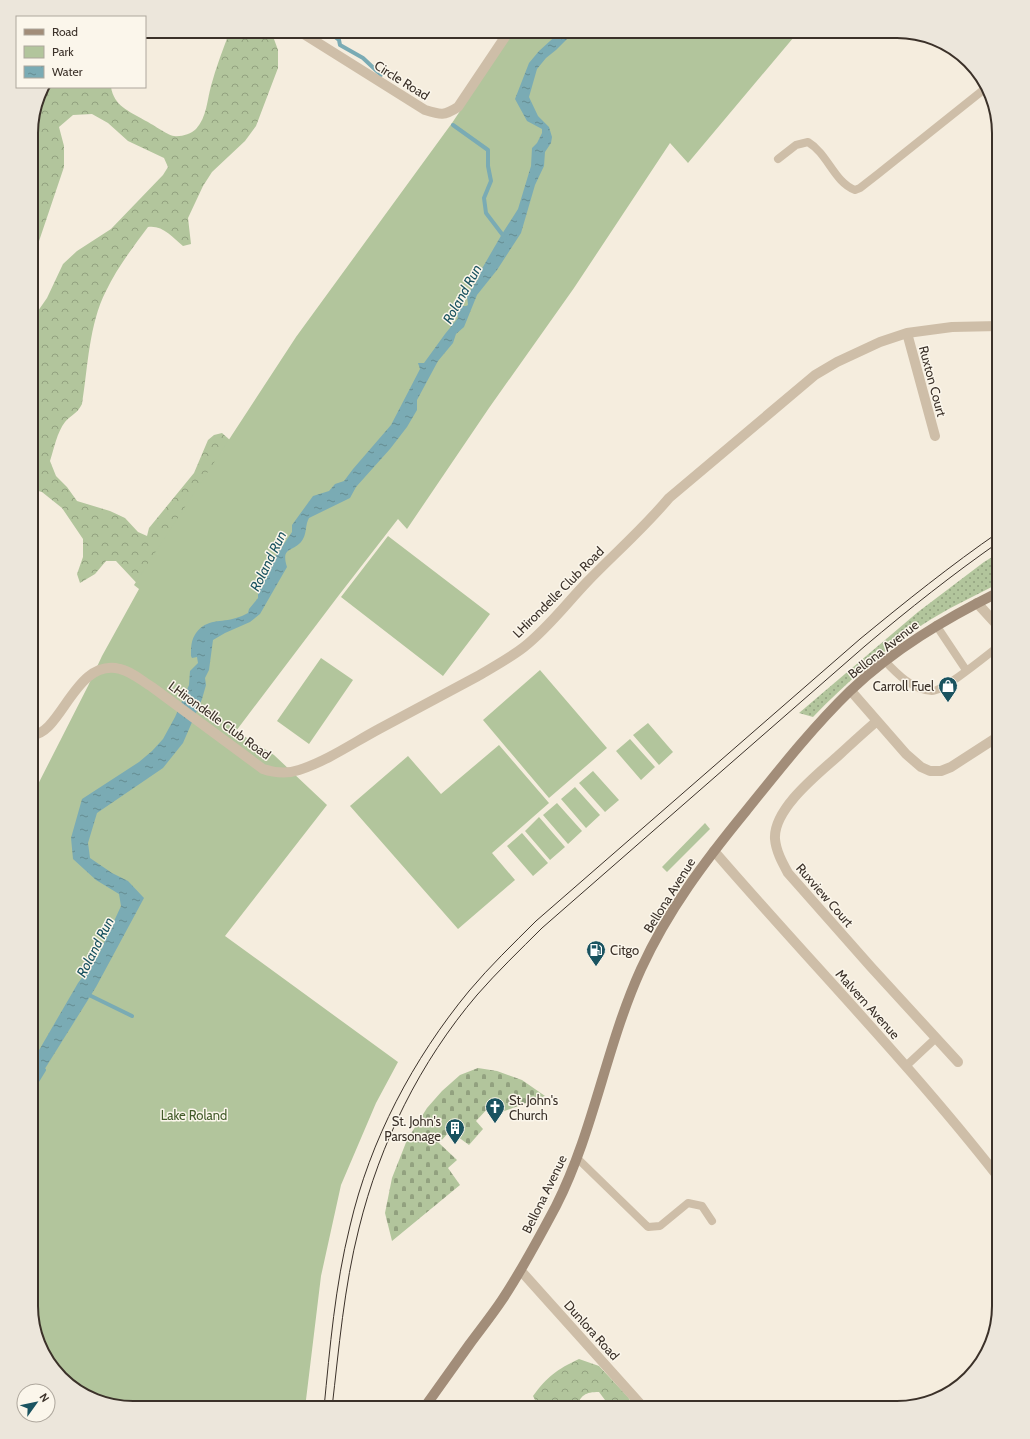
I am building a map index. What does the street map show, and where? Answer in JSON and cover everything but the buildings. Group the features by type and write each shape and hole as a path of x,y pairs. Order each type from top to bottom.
{"main road":[{"name":"Bellona Avenue","path":"429,1401 501,1302 521,1271 556,1205 577,1158 608,1057 641,969 676,903 694,877 819,723 850,690 910,642 936,625 992,596"}],"street":[{"name":"Circle Road","path":"310,38 425,110 438,114 447,114 458,107 504,38"},
{"name":"LHirondelle Club Road","path":"38,734 50,726 76,689 87,678 98,670 108,667 120,669 152,687 263,768 273,772 284,773 298,770 321,761 377,729 452,690 522,648 542,631 586,583 669,498 816,375 858,352 907,333 952,327 992,326"},
{"name":"Ruxton Court","path":"907,333 935,436"},
{"path":"977,603 992,619"},
{"path":"850,690 906,754 921,767 930,771 941,771 951,768 992,741"},
{"name":"Ruxview Court","path":"877,721 796,794 784,811 778,823 775,838 779,856 788,873 958,1062"},
{"name":"Malvern Avenue","path":"714,851 948,1114 992,1169"},
{"name":"Dunlora Road","path":"521,1271 638,1401"}],"lane":[{"path":"778,159 796,145 808,142 820,152 842,181 850,188 855,190 872,179 982,91"},
{"path":"936,625 966,670"},
{"path":"885,661 907,681 919,688 931,691 938,690 992,651"},
{"path":"906,1066 936,1038"},
{"path":"577,1158 648,1228 660,1226 688,1203 702,1206 712,1221"}],"green space":[{"path":"227,38 274,38 278,50 278,68 256,126 245,141 212,172 203,186 188,218 191,244 183,246 163,230 148,227 115,274 100,304 96,317 90,346 82,404 62,426 50,461 56,476 67,487 77,501 110,511 125,518 138,532 147,536 149,528 194,473 208,440 214,435 222,433 231,441 145,592 116,561 106,561 95,574 80,583 77,574 83,557 83,539 62,508 42,492 38,491 38,311 47,298 63,264 77,251 111,229 163,175 168,167 164,158 128,141 108,123 92,114 73,115 59,127 64,146 64,167 38,244 38,127 41,109 50,88 111,88 115,99 128,111 171,135 186,135 196,129 200,124"},
{"name":"Lake Roland","path":"509,38 793,38 688,163 670,143 574,288 489,408 407,529 398,519 236,731 274,755 327,805 225,936 398,1062 376,1103 341,1185 321,1276 306,1401 127,1401 103,1396 80,1385 62,1369 45,1342 39,1318 38,784 102,656 139,589 134,585 296,337 452,123"},
{"path":"388,536 490,614 443,676 341,597"},
{"path":"992,557 992,587 940,614 907,635 865,668 813,717 799,713 918,612"},
{"path":"321,658 353,680 309,744 277,721"},
{"path":"540,670 607,748 549,798 483,720"},
{"path":"648,723 673,752 659,765 633,735"},
{"path":"630,739 655,767 641,780 616,751"},
{"path":"499,745 549,803 492,853 515,880 458,929 350,806 408,756 441,794"},
{"path":"593,771 619,800 605,812 579,783"},
{"path":"575,787 600,815 586,828 561,799"},
{"path":"557,803 582,831 568,844 543,815"},
{"path":"539,817 565,847 550,860 525,831"},
{"path":"705,823 710,829 667,872 662,867"},
{"path":"522,833 548,863 533,876 507,846"},
{"path":"478,1068 497,1071 522,1080 545,1096 499,1113 490,1106 476,1121 483,1129 469,1145 450,1131 439,1143 457,1160 448,1168 460,1185 392,1241 385,1213 392,1178 407,1140 427,1108 442,1091 460,1075"},
{"path":"579,1359 599,1366 631,1401 606,1401 599,1392 584,1395 580,1401 536,1401 533,1396 538,1389 548,1378"}],"water":[{"path":"553,38 568,38 546,58 537,69 529,97 538,116 549,127 552,137 551,143 545,152 544,166 535,185 521,233 497,270 477,295 464,327 456,334 453,343 438,361 417,400 417,410 407,427 390,449 356,487 350,498 309,518 303,539 285,555 287,567 260,614 250,622 213,640 209,670 205,678 206,685 202,699 183,743 163,768 97,813 88,843 90,858 112,873 128,881 144,898 96,987 38,1080 38,1052 78,983 98,956 121,906 119,894 96,880 73,859 71,838 82,799 139,762 163,739 175,717 189,685 190,671 198,663 197,657 192,658 191,656 192,641 196,633 200,628 210,623 239,617 248,613 249,609 258,598 258,589 268,567 292,532 292,525 313,496 329,491 335,484 344,481 391,425 420,369 418,363 424,363 458,318 456,311 460,306 468,305 467,295 478,279 480,272 518,209 531,166 532,148 537,143 542,133 542,129 527,121 515,99 529,63"}],"waterway":[{"path":"336,38 339,40 340,45 363,58 381,75"},
{"path":"453,125 488,150 488,166 491,181 484,198 486,213 505,238"},
{"path":"85,993 132,1016"},
{"name":"Roland Run","path":"38,1080 44,1070"}],"tram line":[{"path":"325,1401 340,1271 350,1226 369,1163 396,1102 412,1073 430,1044 469,991 536,921 860,639 928,584 992,537"},
{"path":"333,1401 342,1318 349,1273 359,1228 378,1165 404,1105 437,1048 456,1021 485,986 542,928 865,646 931,592 992,547"}],"place":[{"name":"Carroll Fuel","path":"948,703"},
{"name":"Citgo","path":"596,967"},
{"name":"St. John's Church","path":"495,1124"},
{"name":"St. John's Parsonage","path":"455,1145"}]}
